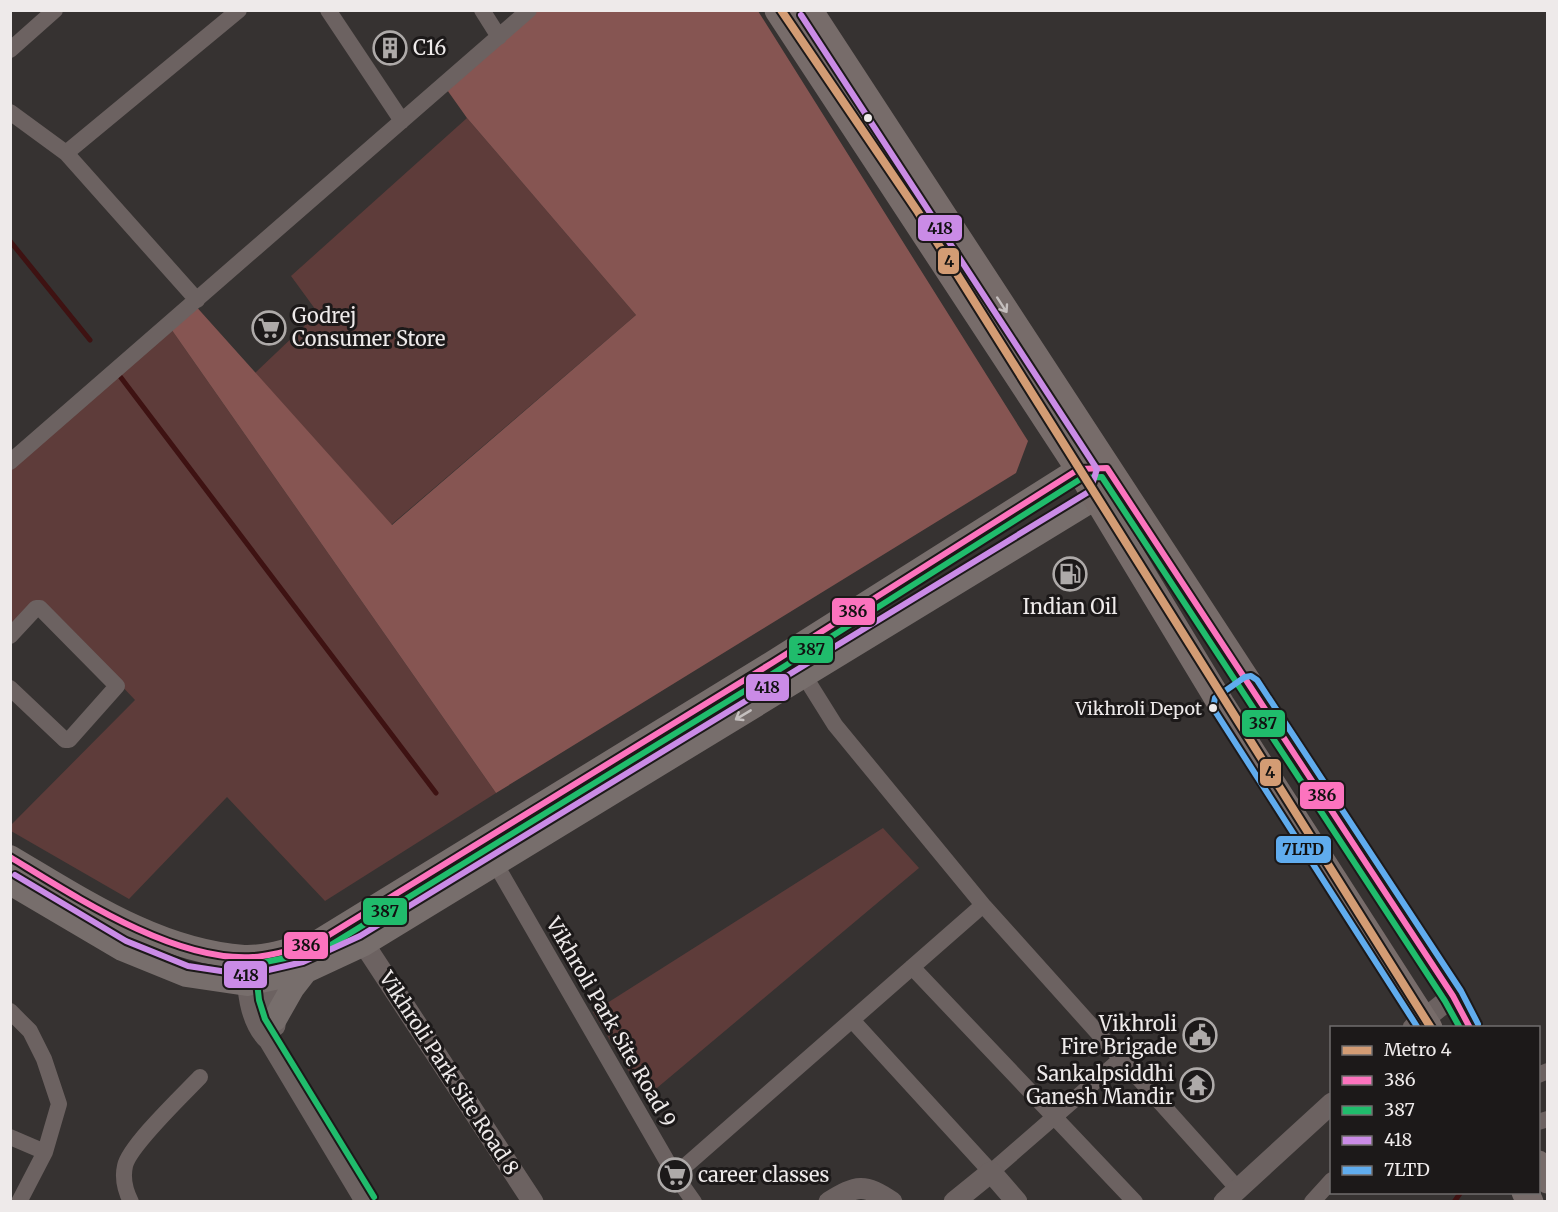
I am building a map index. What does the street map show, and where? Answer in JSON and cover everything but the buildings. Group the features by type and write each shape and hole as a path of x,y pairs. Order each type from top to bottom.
{"main road":[{"path":"778,10 1097,497 1221,704 1422,1024"},
{"path":"809,10 1453,996 1469,1026"},
{"path":"10,856 132,926 190,949 256,956 316,943 762,669 1079,469 1107,468"},
{"path":"10,883 122,949 186,975 258,982 306,971 364,944 495,862 805,677 1097,497 1107,468"},
{"path":"1221,704 1249,685"},
{"path":"272,1030 292,989 306,971"},
{"path":"1540,1166 1548,1180"}],"street":[{"path":"10,50 55,10"},
{"path":"66,153 239,10"},
{"path":"328,10 402,121"},
{"path":"482,10 499,37"},
{"path":"10,462 529,10"},
{"path":"10,112 66,153 197,300"},
{"path":"10,636 36,608 40,608 117,686 69,740 65,740 10,688"},
{"path":"805,677 835,725 983,905 1121,1059 1231,1195 1330,1104"},
{"name":"Vikhroli Park Site Road 9","path":"495,862 675,1175 694,1202"},
{"path":"675,1175 983,905"},
{"name":"Vikhroli Park Site Road 8","path":"364,944 533,1202"},
{"path":"256,956 258,982 272,1030 366,1202"},
{"path":"912,967 1135,1202"},
{"path":"1422,1024 1453,996"},
{"path":"10,1011 30,1031 44,1059 59,1104 45,1152 19,1202"},
{"path":"852,1020 1017,1202"},
{"path":"954,1202 992,1172 1121,1059"},
{"path":"131,1202 124,1187 125,1164 137,1144 200,1077"},
{"path":"10,1137 45,1152"},
{"path":"1312,1202 1330,1182"},
{"path":"829,1202 852,1188 868,1188 892,1202"}],"shaded area":[{"path":"537,11 758,11 1028,441 1016,473 496,793 169,326 193,303 392,525 636,315 467,118 445,87"},
{"path":"467,118 636,315 391,525 255,373 318,313 291,276"},
{"path":"169,326 496,793 325,901 227,797 129,899 11,831 10,826 135,700 46,606 11,643 11,463"},
{"path":"883,828 919,868 645,1098 593,1012"}],"waterway":[{"path":"10,241 90,340"},
{"path":"119,375 436,793"},
{"path":"1454,1202 1460,1194"}],"metro line":[{"name":"4","path":"781,10 918,212 1430,1026"}],"transit line":[{"name":"418","path":"15,875 126,941 188,966 247,975 303,962 360,936 1090,491 1097,469 801,15"},
{"name":"386","path":"10,857 95,908 159,938 191,949 223,956 253,957 316,943 772,663 1079,469 1107,468 1453,996 1469,1026"},
{"name":"387","path":"374,1197 265,1019 259,1000 255,964 321,951 777,671 1082,478 1102,477 1445,1001 1459,1026"},
{"name":"7LTD","path":"1417,1026 1213,708 1215,698 1245,677 1251,676 1257,680 1461,991 1478,1024"}],"place":[{"name":"C16","path":"390,48"},
{"name":"Godrej Consumer Store","path":"269,328"},
{"name":"Indian Oil","path":"1070,574"},
{"name":"Vikhroli Depot","path":"1213,708"},
{"name":"Vikhroli Fire Brigade","path":"1200,1035"},
{"name":"Sankalpsiddhi Ganesh Mandir","path":"1197,1085"},
{"name":"career classes","path":"675,1175"}]}
